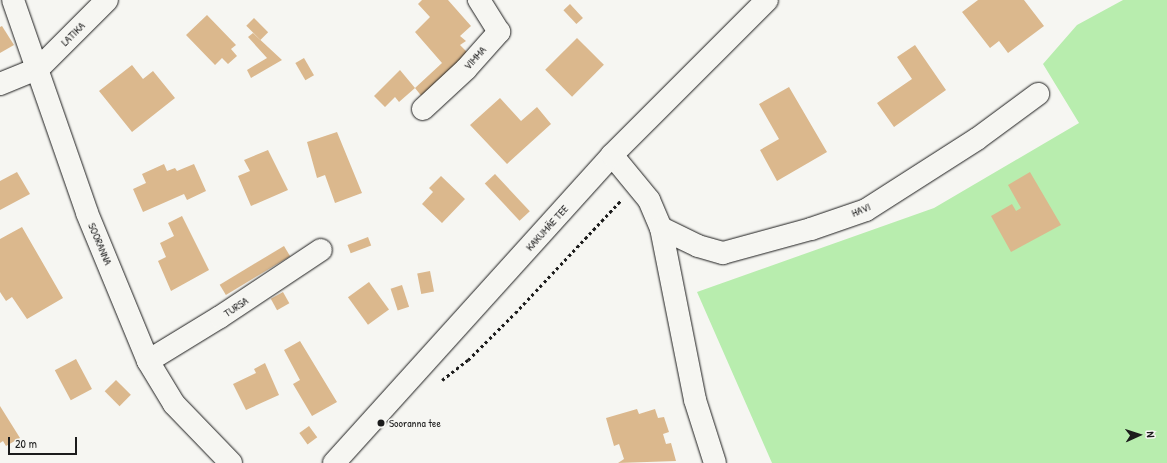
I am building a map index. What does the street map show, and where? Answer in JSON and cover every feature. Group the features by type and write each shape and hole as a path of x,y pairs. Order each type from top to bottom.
{"street":[{"name":"SOORANNA","path":"13,0 39,68 87,213 148,360 174,404 231,463"},
{"name":"LATIKA","path":"39,68 107,0"},
{"name":"VIMMA","path":"423,109 466,69 499,32 479,0"},
{"name":"KAKUMÄE TEE","path":"334,463 612,155 767,0"},
{"path":"0,84 39,68"},
{"name":"HAVI","path":"661,228 698,246 723,253 811,229 866,210 934,168 1038,94"},
{"path":"612,155 649,200 661,228 694,392 715,463"},
{"name":"TURSA","path":"148,360 220,318 321,250"}],"path":[{"path":"436,385 468,360 617,205 631,179"}],"green space":[{"path":"1123,0 1167,0 1167,463 772,463 697,292 934,208 1079,123 1043,64 1077,25"}],"building":[{"path":"422,0 448,0 471,26 460,36 466,41 460,45 469,54 423,98 415,88 442,63 415,32 430,17 418,4"},
{"path":"978,0 1024,0 1044,26 1008,53 999,41 990,48 962,12"},
{"path":"570,4 583,18 576,24 563,10"},
{"path":"207,15 236,45 231,49 237,56 228,64 222,58 215,65 186,35"},
{"path":"254,18 268,32 260,40 246,26"},
{"path":"2,26 14,45 0,53 0,27"},
{"path":"253,33 282,60 251,78 247,70 267,58 248,37"},
{"path":"577,38 604,65 572,97 545,70"},
{"path":"915,45 946,90 894,127 877,103 912,79 897,57"},
{"path":"304,58 314,75 305,80 295,63"},
{"path":"132,65 143,79 153,71 175,98 132,132 99,91"},
{"path":"400,70 415,88 399,102 395,97 385,107 374,96"},
{"path":"789,87 827,152 777,181 760,150 779,139 759,104"},
{"path":"500,98 521,121 537,107 551,124 507,164 470,125"},
{"path":"337,132 362,193 335,203 325,175 317,178 307,142"},
{"path":"268,150 288,190 251,206 238,176 250,171 244,160"},
{"path":"164,164 167,171 175,168 177,171 194,164 206,191 187,200 184,194 143,212 133,189 146,183 142,174"},
{"path":"17,172 30,194 0,210 0,181"},
{"path":"1030,172 1061,225 1011,252 991,216 1012,204 1016,211 1021,208 1008,185"},
{"path":"495,174 530,211 520,221 485,184"},
{"path":"441,176 465,199 442,223 422,204 433,192 429,188"},
{"path":"182,216 209,270 171,291 158,261 166,257 160,243 174,236 168,223"},
{"path":"22,227 63,298 27,319 12,297 6,301 0,292 0,239"},
{"path":"368,237 371,245 351,253 347,245"},
{"path":"284,246 290,256 226,295 220,285"},
{"path":"430,271 434,292 421,294 417,273"},
{"path":"369,282 389,310 368,325 348,297"},
{"path":"402,285 409,307 398,311 391,289"},
{"path":"283,292 289,303 277,310 271,299"},
{"path":"300,341 337,402 312,416 293,384 300,380 284,350"},
{"path":"76,359 92,389 71,400 55,370"},
{"path":"265,363 279,395 246,410 233,384 256,373 254,369"},
{"path":"116,380 131,395 120,406 105,391"},
{"path":"0,406 20,438 6,446 3,441 0,443"},
{"path":"637,409 639,414 655,409 658,418 664,417 669,432 663,434 666,444 671,443 676,461 618,463 624,459 619,444 614,446 606,418"},
{"path":"309,426 317,437 308,444 299,433"}],"place":[{"name":"Sooranna tee","path":"381,423"}]}
